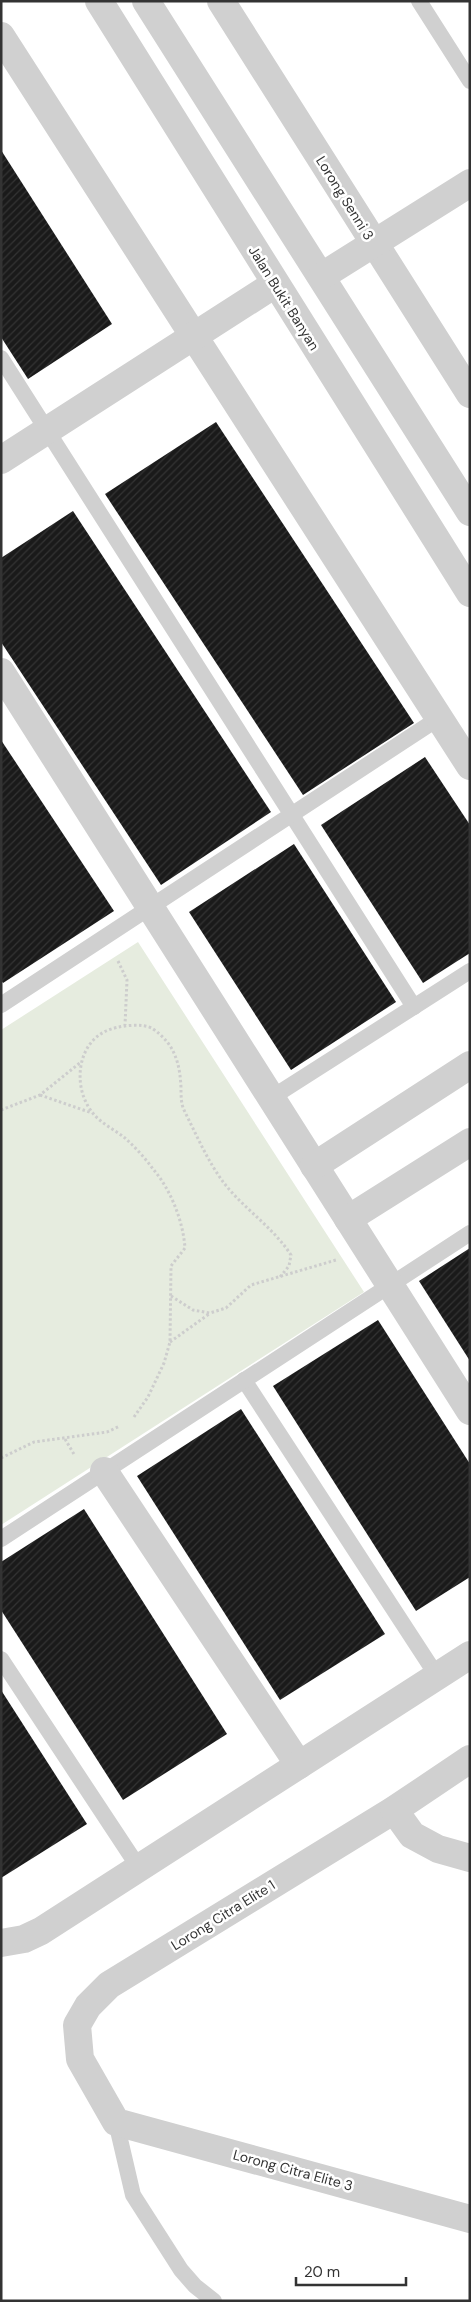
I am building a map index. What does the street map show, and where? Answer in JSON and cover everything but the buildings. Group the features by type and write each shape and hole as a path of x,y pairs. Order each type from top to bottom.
{"street":[{"name":"Jalan Bukit Banyan","path":"99,1 470,593"},
{"path":"146,1 470,512"},
{"name":"Lorong Senni 3","path":"221,1 470,394"},
{"path":"1,36 470,766"},
{"path":"322,276 470,182"},
{"path":"1,460 275,284"},
{"path":"1,672 470,1411"},
{"path":"314,1166 470,1065"},
{"path":"348,1219 470,1142"},
{"path":"104,1471 299,1765"},
{"path":"1,1943 24,1939 41,1931 470,1655"},
{"name":"Lorong Citra Elite 1","path":"116,2122 80,2059 77,2025 88,2006 109,1984 394,1810 470,1759"},
{"path":"394,1810 412,1835 438,1849 470,1858"},
{"name":"Lorong Citra Elite 3","path":"116,2122 470,2219"}],"lane":[{"path":"419,1 470,81"},
{"path":"1,358 414,1007"},
{"path":"2,1004 439,718"},
{"path":"271,1098 470,970"},
{"path":"1,1538 470,1233"},
{"path":"244,1380 437,1676"},
{"path":"1,1659 139,1868"},
{"path":"116,2122 133,2195 181,2270 195,2286 214,2301"}],"path":[{"path":"106,936 128,980 125,1025"},
{"path":"132,1420 148,1397 164,1363 170,1342 172,1266 185,1248 184,1233 171,1199 154,1170 125,1139 93,1113 84,1098 80,1074 82,1055 92,1039 107,1030 125,1025 152,1028 169,1044 180,1066 182,1106 224,1183 280,1238 291,1255 289,1266 280,1277"},
{"path":"1,1110 40,1095 82,1062"},
{"path":"40,1095 93,1113"},
{"path":"170,1342 210,1313 226,1308 251,1285 367,1250"},
{"path":"171,1296 194,1310 210,1313"},
{"path":"1,1458 34,1442 107,1432 124,1424"}],"shaded area":[{"path":"138,942 364,1292 1,1525 1,1030"}]}
